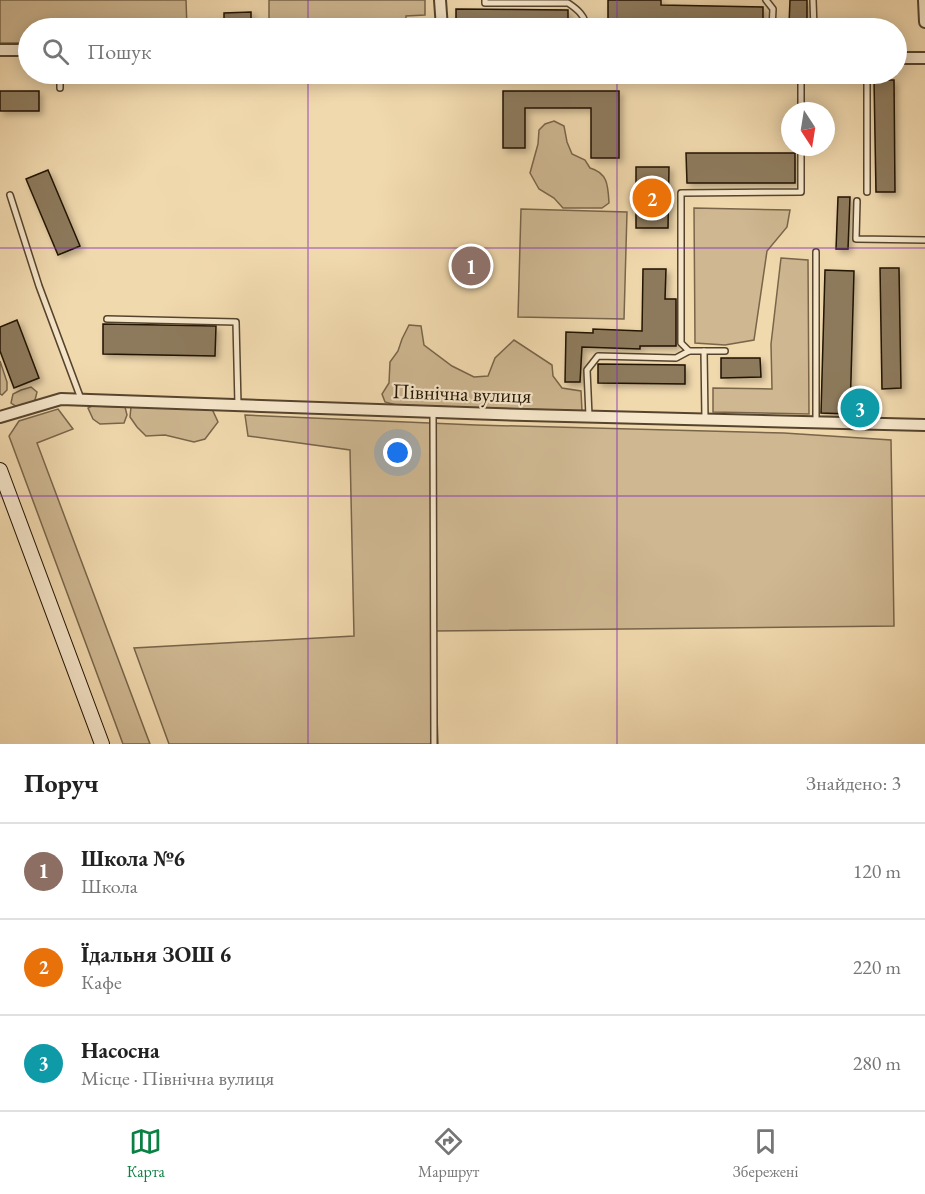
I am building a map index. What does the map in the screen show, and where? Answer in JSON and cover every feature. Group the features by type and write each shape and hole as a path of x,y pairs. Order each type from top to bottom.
{"main road":[{"path":"0,470 102,744"}],"street":[{"path":"440,0 441,18"},
{"path":"924,0 925,22"},
{"path":"0,50 18,50"},
{"path":"907,58 925,58"},
{"name":"Північна вулиця","path":"0,417 61,399 925,425"}],"lane":[{"path":"485,0 485,3 568,3 578,9 584,18"},
{"path":"766,0 773,9 773,18"},
{"path":"813,0 814,18"},
{"path":"801,84 801,102"},
{"path":"867,84 867,192"},
{"path":"689,351 681,343 681,193 801,192 801,156"},
{"path":"10,195 39,286 82,400"},
{"path":"857,201 856,239 925,240"},
{"path":"816,252 816,422"},
{"path":"107,319 236,322 238,405"},
{"path":"589,416 587,370 598,356 676,358 689,351 725,351"},
{"path":"704,351 705,419"},
{"path":"433,411 434,744"}],"shaded area":[{"path":"0,0 186,0 187,18 18,18 18,43 0,43"},
{"path":"269,0 425,0 425,15 406,16 406,18 269,18"},
{"path":"554,121 564,126 572,154 585,160 590,168 604,177 609,203 602,208 563,208 554,198 539,189 530,173 538,144 539,130 545,124"},
{"path":"694,208 790,210 787,227 767,251 754,340 725,345 695,343"},
{"path":"521,209 627,212 624,319 518,317"},
{"path":"781,258 808,260 809,414 713,412 713,388 772,389 771,344"},
{"path":"409,325 421,326 424,345 452,366 474,377 488,376 495,358 514,340 552,365 553,376 562,388 581,391 582,411 396,405 385,402 382,394 389,383 390,362 398,351"},
{"path":"0,361 7,382 7,390 2,395 0,394"},
{"path":"31,387 37,392 35,400 23,406 11,403 13,394"},
{"path":"92,406 125,407 127,415 124,423 100,424 93,419 88,408"},
{"path":"131,407 212,409 218,422 205,439 194,442 165,435 146,436 130,417"},
{"path":"58,409 73,429 37,443 150,744 123,744 9,436 19,421"},
{"path":"245,415 476,425 784,433 891,440 894,626 434,631 438,744 169,744 134,648 354,636 350,450 248,436"}],"building":[{"path":"608,0 661,0 661,5 763,7 763,18 608,18"},
{"path":"790,0 807,0 807,18 789,18"},
{"path":"456,9 568,10 568,18 456,18"},
{"path":"251,12 251,18 224,18 224,13"},
{"path":"874,84 894,84 895,192 876,192"},
{"path":"0,91 39,91 39,111 0,111"},
{"path":"503,91 619,91 619,158 591,158 591,108 525,108 525,148 503,148"},
{"path":"686,153 781,153 781,156 795,156 795,183 687,183"},
{"path":"636,167 669,167 668,228 636,228"},
{"path":"48,170 80,246 58,255 26,179"},
{"path":"838,197 850,197 848,249 836,249"},
{"path":"880,268 899,268 901,388 882,389"},
{"path":"643,269 666,269 665,299 676,299 676,346 640,346 640,349 582,347 580,382 565,382 566,332 593,333 593,329 642,331"},
{"path":"825,270 854,271 850,414 821,413"},
{"path":"17,320 39,378 14,388 0,351 0,327"},
{"path":"103,324 216,326 215,356 103,354"},
{"path":"721,358 760,358 761,377 721,378"},
{"path":"598,364 685,365 685,384 598,383"}],"place":[{"name":"Їдальня ЗОШ 6","path":"652,198"},
{"name":"Школа №6","path":"471,266"},
{"name":"Насосна","path":"860,408"}]}
